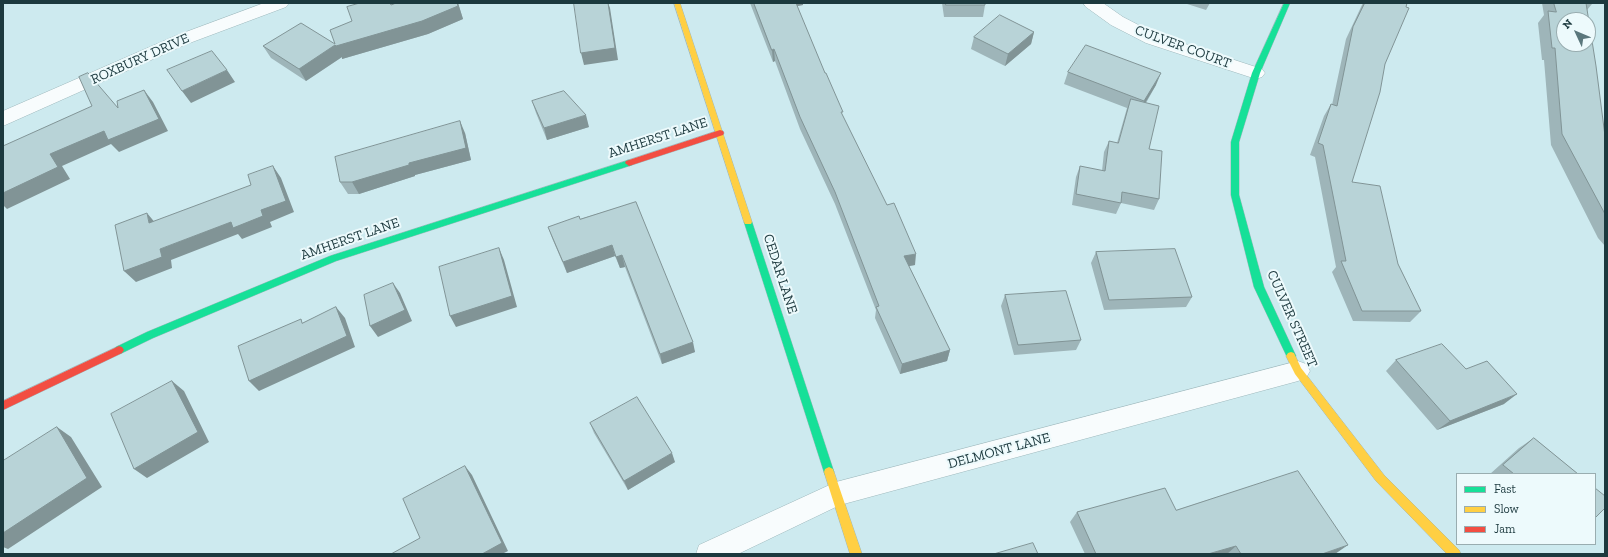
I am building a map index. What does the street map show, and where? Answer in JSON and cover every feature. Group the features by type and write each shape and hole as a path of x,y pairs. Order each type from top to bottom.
{"street":[{"name":"ROXBURY DRIVE","path":"3,119 181,40 280,3"},
{"name":"CEDAR LANE","path":"677,3 856,554"},
{"name":"CULVER COURT","path":"1092,3 1117,21 1152,39 1256,73"},
{"name":"CULVER STREET","path":"1287,3 1256,73 1235,142 1235,195 1260,288 1298,371 1380,478 1455,554"},
{"name":"AMHERST LANE","path":"3,406 150,335 332,258 720,133"},
{"name":"DELMONT LANE","path":"709,554 836,494 1298,371"}],"building":[{"path":"360,3 390,3 391,5 396,3 457,3 458,6 422,21 336,46 335,45 299,69 263,46 301,23 335,44 330,30 352,21 347,7"},
{"path":"574,3 608,3 615,48 581,53"},
{"path":"754,3 796,3 843,112 841,112 887,205 894,203 916,254 904,256 950,350 902,364 876,307 879,306 835,192 800,117 774,49 772,50"},
{"path":"946,3 985,3 985,5 946,5"},
{"path":"1365,3 1407,3 1406,7 1409,8 1385,64 1380,92 1352,182 1380,186 1398,264 1421,311 1362,311 1341,261 1346,261 1323,145 1318,143 1331,104 1337,106 1353,27"},
{"path":"1554,3 1586,3 1587,12 1556,12"},
{"path":"1548,11 1556,12 1556,52 1594,52 1605,136 1605,214 1562,134 1555,48 1552,48"},
{"path":"1000,15 1034,32 1008,54 974,37"},
{"path":"1086,45 1161,73 1144,101 1068,72"},
{"path":"212,51 227,70 182,91 167,70"},
{"path":"88,73 118,108 117,101 144,90 159,119 108,140 104,131 50,154 58,167 3,193 3,146 92,106 79,77"},
{"path":"564,91 586,115 544,128 532,101"},
{"path":"1131,99 1159,106 1149,149 1162,151 1159,199 1122,192 1121,203 1076,194 1080,166 1105,171 1109,141 1118,143"},
{"path":"460,121 466,148 409,163 409,165 352,182 340,182 335,157"},
{"path":"273,166 286,201 261,210 263,216 233,228 231,222 160,249 162,257 124,271 115,225 147,213 149,223 251,185 248,175"},
{"path":"636,202 693,342 660,354 622,255 616,257 612,245 563,262 548,227 579,216 580,219"},
{"path":"499,248 512,296 450,316 439,267"},
{"path":"1175,249 1192,297 1109,300 1096,252"},
{"path":"393,283 405,310 370,326 364,295"},
{"path":"1066,291 1081,340 1018,345 1005,295"},
{"path":"336,307 347,336 249,381 238,346 301,319 302,323"},
{"path":"1442,344 1466,369 1487,361 1517,394 1450,421 1396,360"},
{"path":"172,381 198,432 134,469 111,414"},
{"path":"637,397 672,453 624,481 590,423"},
{"path":"57,427 87,478 3,533 3,461"},
{"path":"1534,438 1577,473 1513,473 1503,465"},
{"path":"465,466 502,543 482,554 391,554 420,538 403,499"},
{"path":"1298,471 1348,545 1322,554 1241,554 1236,546 1208,554 1096,554 1077,512 1165,488 1176,510"},
{"path":"1596,489 1605,496 1605,508 1596,517"},
{"path":"1033,543 1038,554 994,554"}],"traffic: fast":[{"path":"1287,3 1256,73 1235,142 1235,195 1259,287 1291,356"},
{"path":"119,350 150,335 333,258 629,163"},
{"path":"748,222 829,472"}],"traffic: slow":[{"path":"677,3 748,222"},
{"path":"1291,356 1298,371 1380,478 1455,554"},
{"path":"829,472 856,554"}],"traffic: jam":[{"path":"629,163 720,133"},
{"path":"3,406 119,350"}]}
